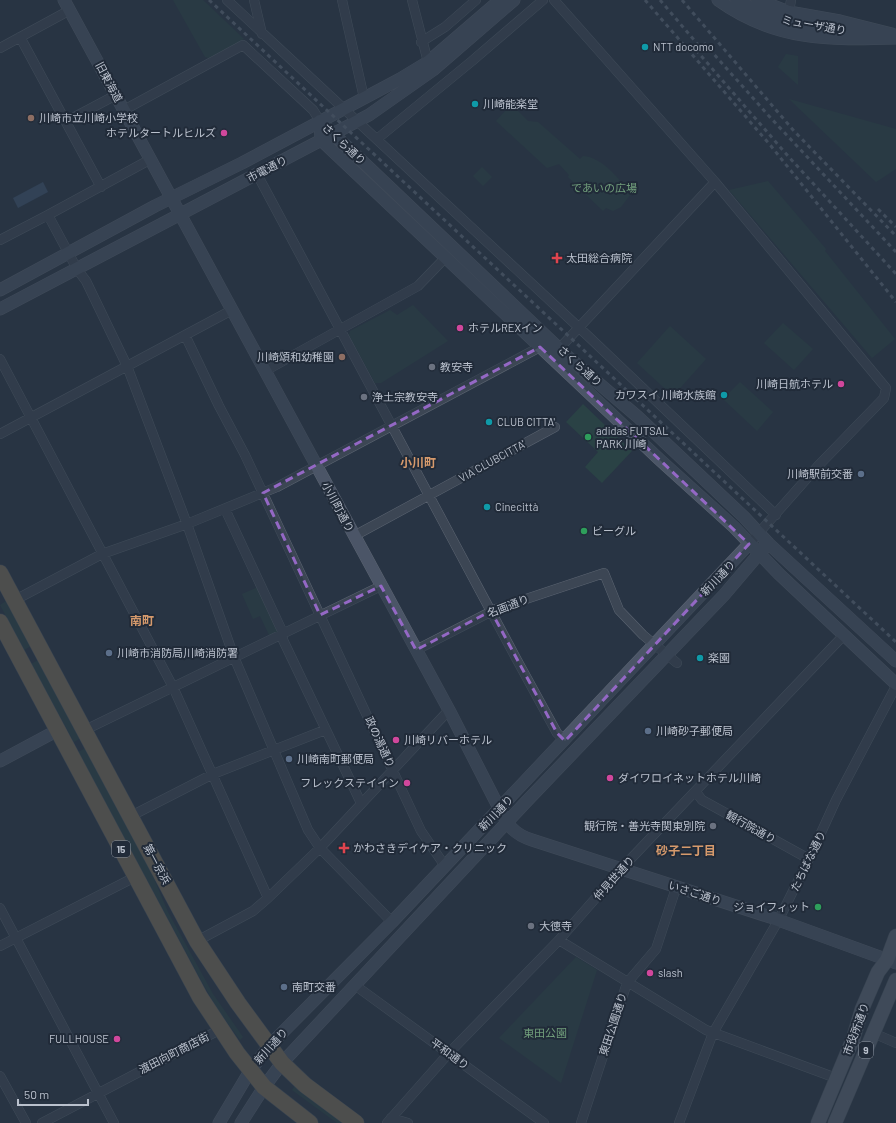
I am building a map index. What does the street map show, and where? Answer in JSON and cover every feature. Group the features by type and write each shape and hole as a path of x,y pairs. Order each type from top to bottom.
{"highway":[{"name":"第一京浜","path":"0,573 197,941 238,1003 282,1063 305,1085 356,1123"},
{"name":"15","path":"0,622 200,997 250,1071 264,1086 310,1123"}],"main road":[{"name":"市役所通り","path":"820,1118 875,979 892,961 896,936"},
{"name":"市役所通り","path":"836,1121 896,980"}],"street":[{"path":"227,0 578,327 776,515"},
{"path":"254,0 262,34"},
{"path":"342,0 364,98"},
{"path":"412,0 421,42 428,62"},
{"path":"421,42 445,27 476,0"},
{"name":"市電通り","path":"0,309 77,269 242,163 428,62 500,0"},
{"name":"市電通り","path":"0,290 69,254 176,206 257,174 339,132 407,90 433,70 514,0"},
{"path":"377,139 543,0"},
{"path":"554,0 715,182 886,388 884,398 817,467 749,544"},
{"path":"718,0 747,18 787,33 839,40 896,36"},
{"name":"ミューザ通り","path":"737,0 764,15 788,22 896,36"},
{"path":"758,0 790,6 896,36"},
{"path":"0,48 20,38 67,5"},
{"name":"旧東海道","path":"67,5 152,159 176,206"},
{"path":"20,38 102,187"},
{"path":"124,110 243,45 313,110 320,121"},
{"path":"66,121 116,95"},
{"name":"さくら通り","path":"320,121 339,132 344,142 568,357 638,417 744,517 758,533 896,661"},
{"name":"さくら通り","path":"320,121 321,140 445,258 734,527 758,554 896,685"},
{"path":"0,240 152,159"},
{"path":"257,174 339,330 557,733 565,741"},
{"path":"551,357 715,182"},
{"name":"小川町通り","path":"176,206 449,710 507,823 516,833"},
{"path":"48,215 77,269 86,281 127,366 187,524 234,657 308,830 320,848 392,922"},
{"path":"265,372 418,286 445,258"},
{"path":"0,434 232,310"},
{"name":"政の湯通り","path":"185,335 263,493 421,831 445,866"},
{"path":"15,600 102,554 187,524 263,493 540,347"},
{"path":"0,359 173,687 268,898"},
{"name":"VIA CLUBCITTA'","path":"354,536 555,427"},
{"path":"225,509 283,633 283,640 361,803"},
{"name":"新川通り","path":"219,1123 250,1071 269,1046 392,922 499,808 565,741 749,544"},
{"name":"新川通り","path":"241,1123 264,1086 282,1063 356,986 507,823 744,574 758,554 770,544"},
{"name":"名画通り","path":"416,650 491,611 604,573 619,610 643,634 655,643"},
{"path":"85,730 381,586"},
{"name":"仲見世通り","path":"389,1121 449,1054 559,940 622,868 844,635"},
{"path":"655,643 677,663"},
{"name":"たちばな通り","path":"679,1123 713,1033 778,921 810,859 836,800 896,685"},
{"path":"197,941 253,911 268,898 320,848 392,769 449,710"},
{"path":"0,761 58,730"},
{"path":"131,816 213,774 325,730"},
{"name":"観行院通り","path":"696,792 702,800 810,859"},
{"name":"いさご通り","path":"516,833 532,840 622,868 676,888 778,921 892,961"},
{"path":"0,946 135,877"},
{"name":"東田公園通り","path":"581,1123 627,983 656,949 676,888"},
{"path":"0,908 97,1094 114,1123"},
{"path":"559,940 627,983 713,1033 836,1078"},
{"name":"平和通り","path":"356,986 544,1123"},
{"name":"渡田向町商店街","path":"42,1123 221,1029"},
{"path":"873,1034 896,1043"},
{"path":"0,1076 26,1123"},
{"path":"820,1118 836,1121"},
{"path":"389,1121 408,1123"}],"highlighted area":[{"path":"540,347 749,544 565,741 557,733 491,611 416,650 381,586 320,615 263,493"}],"green space":[{"path":"173,0 203,0 244,39 209,58 205,57"},
{"path":"786,54 798,56 798,85 778,67"},
{"path":"789,99 896,129 896,169 876,182"},
{"name":"であいの広場","path":"507,109 516,109 528,121 538,122 580,159 583,156 590,157 597,160 610,170 622,183 630,195 621,207 613,211 606,208 603,211 568,177 569,175 559,164 547,168 496,121"},
{"path":"482,167 492,177 483,186 473,176"},
{"path":"768,181 826,249 825,251 895,339 872,358 729,190"},
{"path":"413,305 448,341 381,383 375,383 349,335 350,331 390,310 397,315"},
{"path":"783,323 813,349 794,370 764,343"},
{"path":"670,326 706,359 673,396 637,363"},
{"path":"740,382 773,412 757,431 723,399"},
{"path":"583,404 632,451 602,483 585,467 598,452 566,422"},
{"path":"258,587 279,632 270,637 260,616 253,619 242,594"},
{"path":"6,601 31,646 24,650 0,605"},
{"path":"38,660 81,738 74,742 31,664"},
{"path":"86,748 149,867 168,912 213,994 243,1037 240,1040 218,1010 202,982 78,752"},
{"name":"東田公園","path":"576,957 597,970 561,1083 499,1038"},
{"path":"295,1086 343,1123 337,1123 292,1090"}],"water":[{"path":"43,182 48,192 18,208 13,198"}],"railway":[{"path":"209,0 896,642"},
{"path":"645,0 771,146 896,302"},
{"path":"660,0 706,54"},
{"path":"682,0 794,131 896,236"},
{"path":"704,43 768,115 896,252"},
{"path":"696,50 788,156 896,274"},
{"path":"878,209 896,227"}],"place":[{"name":"NTT docomo","path":"645,47"},
{"name":"川崎能楽堂","path":"475,104"},
{"name":"川崎市立川崎小学校","path":"31,118"},
{"name":"ホテルタートルヒルズ","path":"224,133"},
{"name":"太田総合病院","path":"557,258"},
{"name":"ホテルREXイン","path":"460,328"},
{"name":"川崎頌和幼稚園","path":"342,357"},
{"name":"教安寺","path":"432,367"},
{"name":"川崎日航ホテル","path":"841,384"},
{"name":"カワスイ 川崎水族館","path":"724,395"},
{"name":"浄土宗教安寺","path":"364,397"},
{"name":"CLUB CITTA'","path":"489,422"},
{"name":"adidas FUTSAL PARK 川崎","path":"588,437"},
{"name":"川崎駅前交番","path":"861,474"},
{"name":"Cinecittà","path":"487,507"},
{"name":"ビーグル","path":"584,531"},
{"name":"川崎市消防局川崎消防署","path":"109,653"},
{"name":"楽園","path":"700,658"},
{"name":"川崎砂子郵便局","path":"648,731"},
{"name":"川崎リバーホテル","path":"396,740"},
{"name":"川崎南町郵便局","path":"289,759"},
{"name":"ダイワロイネットホテル川崎","path":"610,778"},
{"name":"フレックステイイン","path":"407,783"},
{"name":"観行院・善光寺関東別院","path":"713,826"},
{"name":"かわさきデイケア・クリニック","path":"344,848"},
{"name":"ジョイフィット","path":"818,907"},
{"name":"大徳寺","path":"531,926"},
{"name":"slash","path":"650,973"},
{"name":"南町交番","path":"284,987"},
{"name":"FULLHOUSE","path":"117,1039"}],"district":[{"name":"小川町","path":"418,463"},
{"name":"南町","path":"142,621"},
{"name":"砂子二丁目","path":"686,851"}]}
